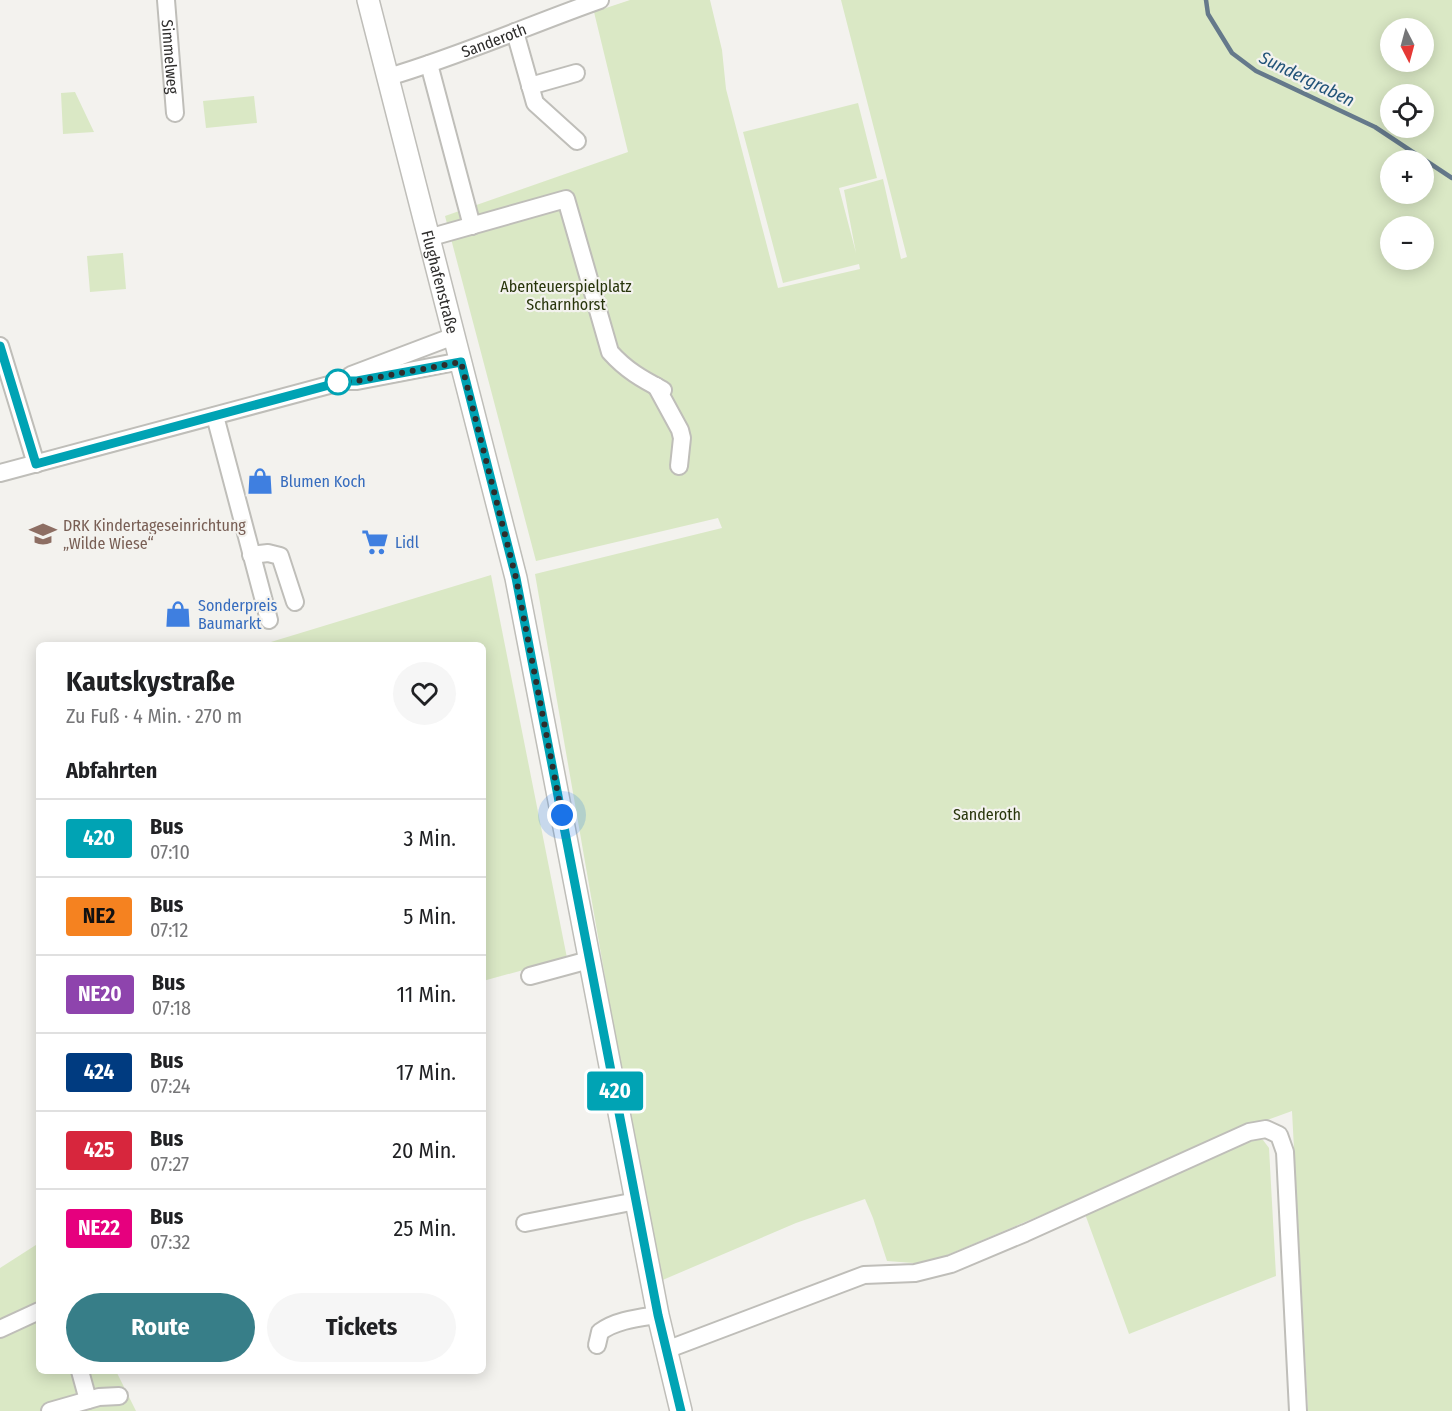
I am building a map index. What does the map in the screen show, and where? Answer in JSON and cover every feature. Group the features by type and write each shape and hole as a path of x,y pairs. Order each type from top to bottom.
{"main road":[{"name":"Flughafenstraße","path":"368,0 516,578 658,1315 681,1411"}],"street":[{"name":"Simmelweg","path":"166,0 175,112"},
{"name":"Sanderoth","path":"388,77 600,0"},
{"path":"515,32 534,103 577,141"},
{"path":"429,64 472,226"},
{"path":"530,86 576,73"},
{"path":"428,238 566,200 610,352 622,366 634,375 660,388 682,438 679,466"},
{"path":"344,381 354,373 454,336"},
{"path":"0,346 36,464"},
{"path":"0,473 344,381 357,381 461,362"},
{"path":"215,416 269,620"},
{"path":"251,555 268,553 280,556 295,602"},
{"path":"530,976 589,960"},
{"path":"666,1350 864,1275 915,1273 951,1264 1036,1229 1249,1132 1266,1129 1279,1135 1285,1152 1298,1411"},
{"path":"525,1223 636,1201"},
{"path":"0,1329 36,1312"},
{"path":"597,1345 600,1332 605,1328 621,1322 658,1315"},
{"path":"81,1374 86,1405"},
{"path":"50,1411 119,1396"}],"green space":[{"name":"Sanderoth","path":"630,0 710,0 722,50 726,89 778,288 860,269 859,264 783,283 743,132 858,103 877,178 839,188 856,253 844,190 883,179 901,259 907,257 841,0 1452,0 1452,1411 1308,1411 1292,1111 926,1264 887,1261 865,1199 796,1223 658,1282 535,574 722,528 718,518 536,561 445,216 628,152 594,12"},
{"path":"75,92 94,132 63,134 61,93"},
{"path":"254,96 257,123 206,128 203,101"},
{"path":"123,253 126,289 90,292 87,256"},
{"path":"491,575 567,958 486,980 486,642 271,642"},
{"path":"1253,1140 1263,1140 1269,1148 1276,1276 1129,1334 1085,1214"},
{"path":"36,1245 36,1374 118,1374 136,1411 0,1411 0,1268"}],"waterway":[{"name":"Sundergraben","path":"1206,0 1208,14 1232,53 1256,71 1375,127 1452,178"}],"bus line":[{"name":"420","path":"0,346 36,464 344,381 357,381 461,362 516,578 658,1315 681,1411"}],"place":[{"name":"Blumen Koch","path":"260,481"},
{"name":"DRK Kindertageseinrichtung „Wilde Wiese“","path":"43,534"},
{"name":"Lidl","path":"375,542"},
{"name":"Sonderpreis Baumarkt","path":"178,614"}],"route":[{"path":"338,382 357,381 461,362 516,578 562,815"}],"park label":[{"name":"Abenteuerspielplatz Scharnhorst","path":"566,295"}]}
